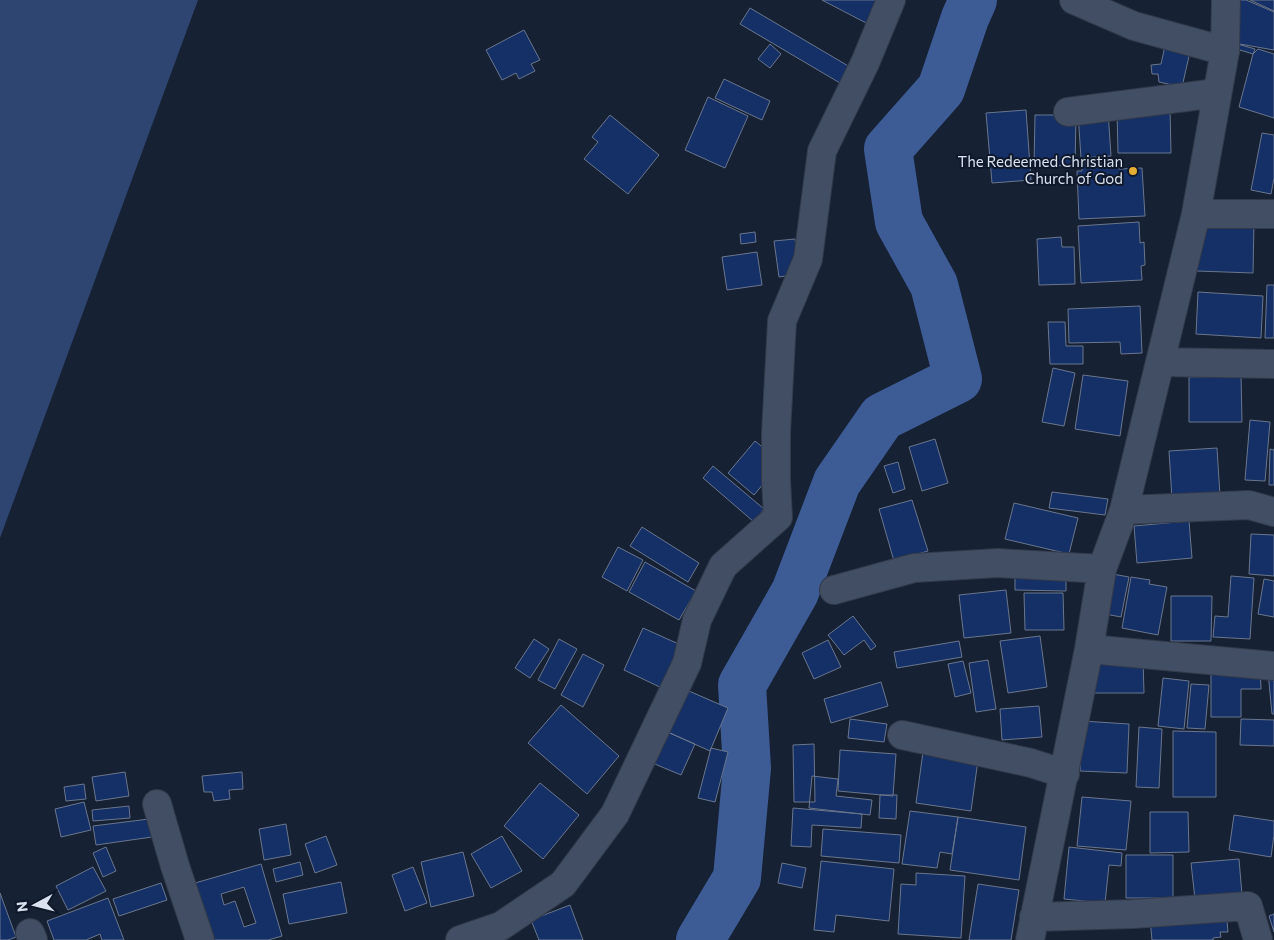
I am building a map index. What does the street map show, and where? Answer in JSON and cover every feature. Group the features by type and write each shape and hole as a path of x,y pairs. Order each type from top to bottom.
{"street":[{"path":"460,940 509,933 563,884 615,814 687,663 698,620 722,566 778,517 776,433 782,321 808,259 822,151 865,63 891,0"},
{"path":"1074,0 1134,26 1225,51"},
{"path":"1226,0 1225,51 1196,214 1124,510 1102,569 1065,774 1032,929 1134,914 1248,906 1258,940"},
{"path":"1068,112 1217,93"},
{"path":"1196,214 1274,214"},
{"path":"1160,362 1274,364"},
{"path":"1124,510 1249,505 1274,512"},
{"path":"834,590 914,568 998,563 1102,569"},
{"path":"1089,649 1274,666"},
{"path":"902,735 1015,759 1065,774"},
{"path":"157,804 175,866 200,940"}],"shaded area":[{"path":"0,0 198,0 0,538"}],"building":[{"path":"822,0 880,0 868,24"},
{"path":"1238,0 1246,0 1274,12 1274,50 1234,43"},
{"path":"1250,0 1274,0 1274,11"},
{"path":"750,8 850,67 840,83 740,24"},
{"path":"524,30 540,60 531,64 535,71 519,79 516,73 502,80 486,50"},
{"path":"1234,43 1255,49 1253,54 1240,50 1227,96"},
{"path":"770,44 781,54 770,68 758,59"},
{"path":"1165,46 1190,52 1182,87 1159,82 1158,74 1152,74 1151,65 1161,64"},
{"path":"1258,49 1274,54 1274,118 1239,107 1253,54"},
{"path":"724,79 770,101 762,120 715,98"},
{"path":"708,97 748,116 725,168 685,150"},
{"path":"1026,110 1031,180 992,183 986,113"},
{"path":"1170,110 1171,153 1118,153 1117,111"},
{"path":"1108,111 1111,156 1081,158 1078,113"},
{"path":"610,115 659,155 628,194 584,159 598,142 592,137"},
{"path":"1035,115 1076,115 1075,166 1034,165"},
{"path":"1262,133 1274,135 1274,178 1271,194 1251,190"},
{"path":"1119,162 1119,169 1142,168 1145,216 1079,219 1077,171 1082,171 1082,163"},
{"path":"1199,220 1254,222 1253,273 1197,271"},
{"path":"1139,222 1140,243 1144,242 1145,265 1141,266 1142,280 1081,283 1078,226"},
{"path":"755,232 756,242 741,244 740,234"},
{"path":"1061,237 1062,247 1074,247 1075,284 1039,285 1037,239"},
{"path":"795,239 800,274 779,277 774,241"},
{"path":"757,252 762,285 727,290 722,257"},
{"path":"1267,285 1274,285 1274,338 1265,338"},
{"path":"1198,292 1263,296 1261,338 1196,334"},
{"path":"1140,306 1142,353 1121,354 1120,342 1069,343 1068,309"},
{"path":"1048,322 1065,322 1066,346 1083,346 1083,364 1050,364"},
{"path":"1053,368 1075,373 1064,426 1042,422"},
{"path":"1083,375 1128,381 1120,436 1075,429"},
{"path":"1241,376 1242,422 1189,422 1189,377"},
{"path":"1250,420 1270,422 1265,481 1245,480"},
{"path":"935,439 948,483 922,491 909,447"},
{"path":"755,441 773,456 773,472 754,495 728,473"},
{"path":"1217,448 1220,496 1172,499 1169,451"},
{"path":"1270,449 1274,450 1274,485 1269,485"},
{"path":"898,462 905,489 893,493 884,466"},
{"path":"713,466 764,509 754,522 703,478"},
{"path":"1052,492 1108,499 1105,515 1049,508"},
{"path":"912,500 928,551 894,561 879,509"},
{"path":"1014,503 1078,518 1069,554 1005,539"},
{"path":"1189,521 1192,558 1137,563 1134,526"},
{"path":"642,527 699,563 688,582 630,546"},
{"path":"1251,534 1274,535 1274,576 1249,574"},
{"path":"618,547 643,560 627,591 602,577"},
{"path":"645,562 696,591 679,620 629,592"},
{"path":"1015,573 1066,573 1066,591 1015,590"},
{"path":"1107,573 1129,577 1121,617 1100,613"},
{"path":"1231,576 1254,578 1250,639 1213,637 1215,616 1228,617"},
{"path":"1131,577 1150,580 1149,584 1167,587 1158,635 1122,628"},
{"path":"1264,579 1274,581 1274,617 1258,614"},
{"path":"1006,590 1011,633 964,638 959,595"},
{"path":"1024,593 1063,593 1064,630 1025,630"},
{"path":"1171,596 1212,596 1211,641 1171,641"},
{"path":"853,616 876,646 871,650 864,640 844,655 828,635"},
{"path":"643,628 683,646 664,689 624,670"},
{"path":"1040,636 1047,687 1008,693 1000,641"},
{"path":"534,639 549,649 530,678 515,668"},
{"path":"559,639 577,649 555,689 538,680"},
{"path":"828,640 841,667 814,679 802,653"},
{"path":"959,641 962,657 897,668 894,652"},
{"path":"583,654 604,665 583,707 561,695"},
{"path":"988,660 996,709 976,712 969,663"},
{"path":"1143,660 1144,693 1092,693 1091,661"},
{"path":"963,661 971,693 955,697 948,664"},
{"path":"1211,666 1260,666 1261,689 1241,689 1241,717 1211,717"},
{"path":"1274,671 1274,714 1272,714 1268,672"},
{"path":"1163,678 1189,681 1184,729 1158,726"},
{"path":"881,682 888,706 831,723 824,699"},
{"path":"1191,684 1209,685 1205,729 1187,728"},
{"path":"682,688 728,708 710,751 663,730"},
{"path":"561,705 619,756 587,794 528,743"},
{"path":"1039,706 1042,737 1002,740 1000,709"},
{"path":"850,719 887,724 884,742 848,738"},
{"path":"1241,719 1274,720 1274,746 1240,745"},
{"path":"1082,721 1129,724 1127,773 1080,771"},
{"path":"1139,727 1162,729 1159,788 1136,787"},
{"path":"663,730 695,744 681,775 650,762"},
{"path":"1173,731 1216,732 1216,797 1173,797"},
{"path":"814,744 815,802 794,802 793,745"},
{"path":"711,748 728,752 715,802 698,798"},
{"path":"840,750 896,754 893,796 838,791"},
{"path":"923,752 978,760 971,811 916,803"},
{"path":"125,772 129,796 96,801 92,777"},
{"path":"242,772 243,789 229,790 230,799 214,801 212,792 204,792 202,776"},
{"path":"812,776 838,779 836,796 872,800 870,815 809,808"},
{"path":"540,783 579,815 543,859 504,826"},
{"path":"84,784 86,799 66,801 64,787"},
{"path":"880,795 897,795 896,819 879,818"},
{"path":"1082,797 1131,801 1126,850 1077,846"},
{"path":"84,802 91,830 61,837 55,809"},
{"path":"129,806 130,818 93,821 92,810"},
{"path":"793,808 862,814 861,828 812,825 811,847 791,846"},
{"path":"910,811 958,817 952,854 940,852 937,868 902,864"},
{"path":"1150,812 1188,812 1189,852 1150,853"},
{"path":"1234,815 1274,821 1271,857 1229,850"},
{"path":"958,817 1026,827 1019,880 950,870"},
{"path":"157,818 159,836 96,845 93,826"},
{"path":"286,824 291,855 264,860 259,829"},
{"path":"823,829 901,835 899,863 821,856"},
{"path":"326,836 337,865 315,873 305,844"},
{"path":"502,836 522,871 491,888 471,854"},
{"path":"106,847 116,871 103,877 93,853"},
{"path":"1069,847 1122,853 1121,866 1109,865 1105,903 1064,899"},
{"path":"463,852 474,896 431,907 421,862"},
{"path":"1126,855 1173,855 1173,898 1126,898"},
{"path":"1239,859 1242,895 1195,899 1191,863"},
{"path":"821,861 894,869 889,921 836,915 834,932 814,930"},
{"path":"300,862 303,875 276,882 273,869"},
{"path":"782,863 806,868 802,888 778,883"},
{"path":"261,864 282,936 268,940 212,940 195,883","holes":["244,887 256,923 244,927 235,901 224,905 221,894"]},
{"path":"93,867 106,891 68,910 56,886"},
{"path":"413,867 427,903 405,911 392,875"},
{"path":"916,873 965,876 961,938 898,934 901,884 916,885"},
{"path":"341,882 347,913 289,924 283,894"},
{"path":"161,883 167,900 119,916 113,899"},
{"path":"978,884 1019,890 1011,940 969,940"},
{"path":"0,893 16,937 8,940 0,940"},
{"path":"108,898 124,940 102,940 100,934 86,940 54,940 47,921"},
{"path":"570,905 583,940 539,940 531,920"},
{"path":"1226,910 1228,932 1220,932 1221,937 1213,938 1213,940 1152,940 1150,919"},
{"path":"1274,914 1274,932 1269,916"}],"waterway":[{"path":"700,940 737,878 747,768 742,685 795,592 837,482 882,417 958,379 934,285 899,222 888,149 941,89 973,0"}],"place":[{"name":"The Redeemed Christian Church of God","path":"1133,171"}]}
